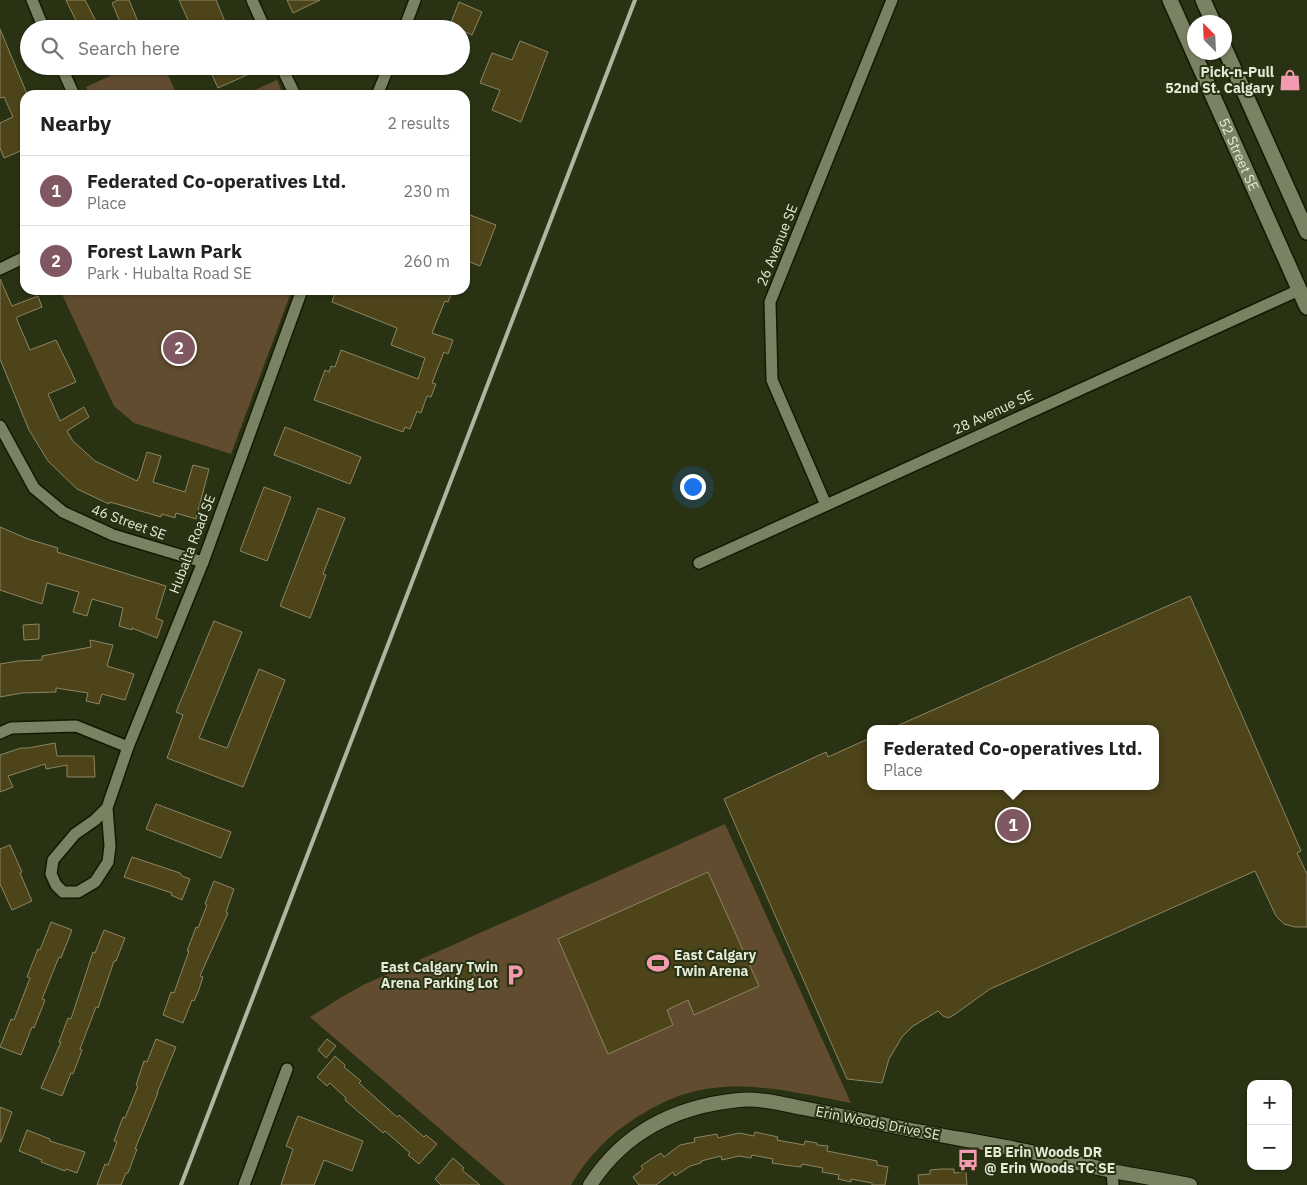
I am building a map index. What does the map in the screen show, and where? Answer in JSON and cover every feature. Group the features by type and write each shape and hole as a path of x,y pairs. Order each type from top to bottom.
{"main road":[{"name":"52 Street SE","path":"1170,0 1307,307"},
{"path":"1203,0 1210,15"},
{"path":"1230,60 1307,232"}],"street":[{"path":"32,0 40,20"},
{"path":"252,0 261,20"},
{"path":"407,20 415,0"},
{"name":"26 Avenue SE","path":"826,505 772,380 770,302 892,0"},
{"path":"65,75 72,90"},
{"path":"286,75 293,90"},
{"path":"380,90 386,75"},
{"path":"0,269 20,259"},
{"name":"28 Avenue SE","path":"699,563 1299,290"},
{"name":"Hubalta Road SE","path":"107,808 95,820 75,834 53,860 51,874 56,885 63,892 78,892 95,882 108,862 110,846 107,808 128,747 203,562 300,295"},
{"name":"46 Street SE","path":"0,426 34,488 63,512 113,535 203,562"},
{"path":"0,733 11,728 76,726 128,747"},
{"path":"244,1185 287,1069"},
{"name":"Erin Woods Drive SE","path":"590,1185 600,1169 619,1150 643,1131 673,1115 706,1105 741,1100 769,1102 1017,1149 1112,1178 1190,1185"}],"shaded area":[{"path":"112,75 168,75 175,90 87,90 86,87"},
{"path":"277,80 281,90 254,90"},
{"path":"62,295 290,295 231,454 134,423 114,406"},
{"path":"725,824 851,1103 768,1088 726,1087 705,1089 666,1101 627,1124 608,1139 592,1156 571,1185 505,1185 310,1017 363,985"}],"building":[{"path":"66,0 85,0 95,20 76,20"},
{"path":"118,0 129,0 137,20 119,20 112,3"},
{"path":"179,0 216,0 224,20 188,20"},
{"path":"287,0 320,0 293,13"},
{"path":"459,2 482,12 472,35 470,34 470,20 452,20"},
{"path":"0,29 25,90 20,90 20,151 4,158 0,148 0,123 13,117 4,97 0,98"},
{"path":"520,41 548,52 521,122 492,110 500,90 480,83 492,53 512,60"},
{"path":"212,75 247,75 218,88"},
{"path":"470,215 496,225 480,266 470,262"},
{"path":"0,279 12,306 38,296 42,307 17,317 17,320 30,350 56,340 71,371 76,382 48,394 60,421 84,407 89,417 67,431 73,441 95,461 137,481 147,452 161,456 153,482 185,492 193,465 209,469 196,519 176,513 175,518 162,514 161,517 110,502 109,504 77,489 48,461 29,430 0,359"},
{"path":"334,295 451,295 448,302 445,301 432,333 453,340 448,354 444,352 432,383 436,384 431,397 427,396 421,413 417,411 410,429 405,427 403,432 314,400 325,370 329,372 331,366 335,367 341,350 418,379 425,358 391,345 397,328 332,302"},
{"path":"285,427 361,457 350,484 274,455"},
{"path":"264,487 291,497 267,561 240,551"},
{"path":"318,508 345,518 323,574 326,575 310,618 280,606"},
{"path":"0,527 28,539 58,548 57,552 166,586 156,618 163,621 157,638 132,628 132,630 119,626 123,608 92,599 87,616 73,612 79,592 47,583 42,604 0,590"},
{"path":"1190,596 1301,851 1297,853 1307,874 1307,927 1295,927 1284,924 1276,916 1255,871 990,989 948,1018 938,1011 913,1026 902,1037 889,1059 882,1083 847,1079 724,799 826,752 828,757 867,739 867,790 1159,790 1159,725 899,725"},
{"path":"214,621 242,632 199,738 227,748 259,669 285,680 243,787 167,758 183,715 176,712"},
{"path":"39,624 39,639 24,640 23,625"},
{"path":"90,640 113,645 107,666 134,674 125,700 102,694 99,704 86,701 88,693 56,688 56,692 22,693 0,697 0,664 42,660 42,656 91,647"},
{"path":"55,743 57,756 94,756 95,777 67,777 67,765 46,769 45,764 8,776 13,787 0,792 0,755 21,748"},
{"path":"156,804 231,832 221,858 146,829"},
{"path":"10,845 32,901 12,910 0,884 0,849"},
{"path":"132,857 180,873 182,876 190,879 182,900 171,895 172,893 124,877"},
{"name":"East Calgary Twin Arena","path":"708,872 759,986 694,1015 688,1000 667,1010 673,1025 608,1054 558,939"},
{"path":"214,881 234,889 226,912 228,913 200,976 203,977 198,992 194,1001 192,1000 183,1023 163,1015 171,992 174,993 189,951 187,951 207,905 205,904"},
{"path":"51,922 72,930 42,999 45,1000 34,1028 32,1027 21,1055 0,1047 11,1019 14,1020 30,978 27,977"},
{"path":"104,930 125,938 116,961 114,961 98,1008 96,1007 73,1074 71,1073 62,1096 41,1088 61,1042 59,1042 68,1018 71,1019 93,952 95,953"},
{"path":"467,960 475,976 459,984 452,969"},
{"path":"156,1039 176,1047 135,1149 137,1149 128,1173 126,1173 121,1185 97,1185 105,1164 108,1165 117,1142 114,1141 138,1086 136,1085 144,1061 147,1062"},
{"path":"327,1039 336,1046 326,1058 318,1050"},
{"path":"335,1056 345,1065 344,1067 361,1081 359,1083 397,1117 399,1115 424,1137 426,1135 437,1144 419,1164 408,1155 410,1153 385,1131 383,1133 345,1100 346,1098 330,1083 327,1086 317,1077"},
{"path":"0,1107 12,1112 1,1142 0,1142"},
{"path":"298,1116 363,1141 352,1171 324,1160 314,1185 281,1185 293,1149 286,1146"},
{"path":"27,1130 50,1139 50,1141 85,1152 77,1173 66,1169 65,1171 41,1162 42,1160 19,1151"},
{"path":"755,1132 778,1137 777,1140 804,1145 805,1141 817,1143 817,1145 828,1146 827,1151 877,1161 877,1165 888,1167 885,1185 872,1185 872,1183 851,1179 851,1182 838,1179 839,1175 822,1172 823,1168 802,1164 801,1167 772,1163 773,1159 752,1155 751,1158 739,1156 722,1160 721,1156 701,1161 701,1163 690,1166 675,1176 673,1172 656,1185 639,1185 633,1177 643,1169 641,1166 651,1159 661,1153 664,1157 680,1145 695,1142 694,1138 717,1134 718,1138 739,1133 754,1136"},
{"path":"453,1158 464,1168 462,1170 480,1185 441,1185 435,1179"},
{"path":"954,1169 954,1173 966,1172 967,1185 919,1185 918,1175 930,1174 930,1170"}],"railway":[{"path":"181,1185 635,0"}],"place":[{"name":"Pick-n-Pull 52nd St. Calgary","path":"1290,80"},
{"name":"Forest Lawn Park","path":"179,348"},
{"name":"Federated Co-operatives Ltd.","path":"1013,825"},
{"name":"East Calgary Twin Arena","path":"658,963"},
{"name":"East Calgary Twin Arena Parking Lot","path":"515,975"},
{"name":"EB Erin Woods DR @ Erin Woods TC SE","path":"968,1160"}]}
